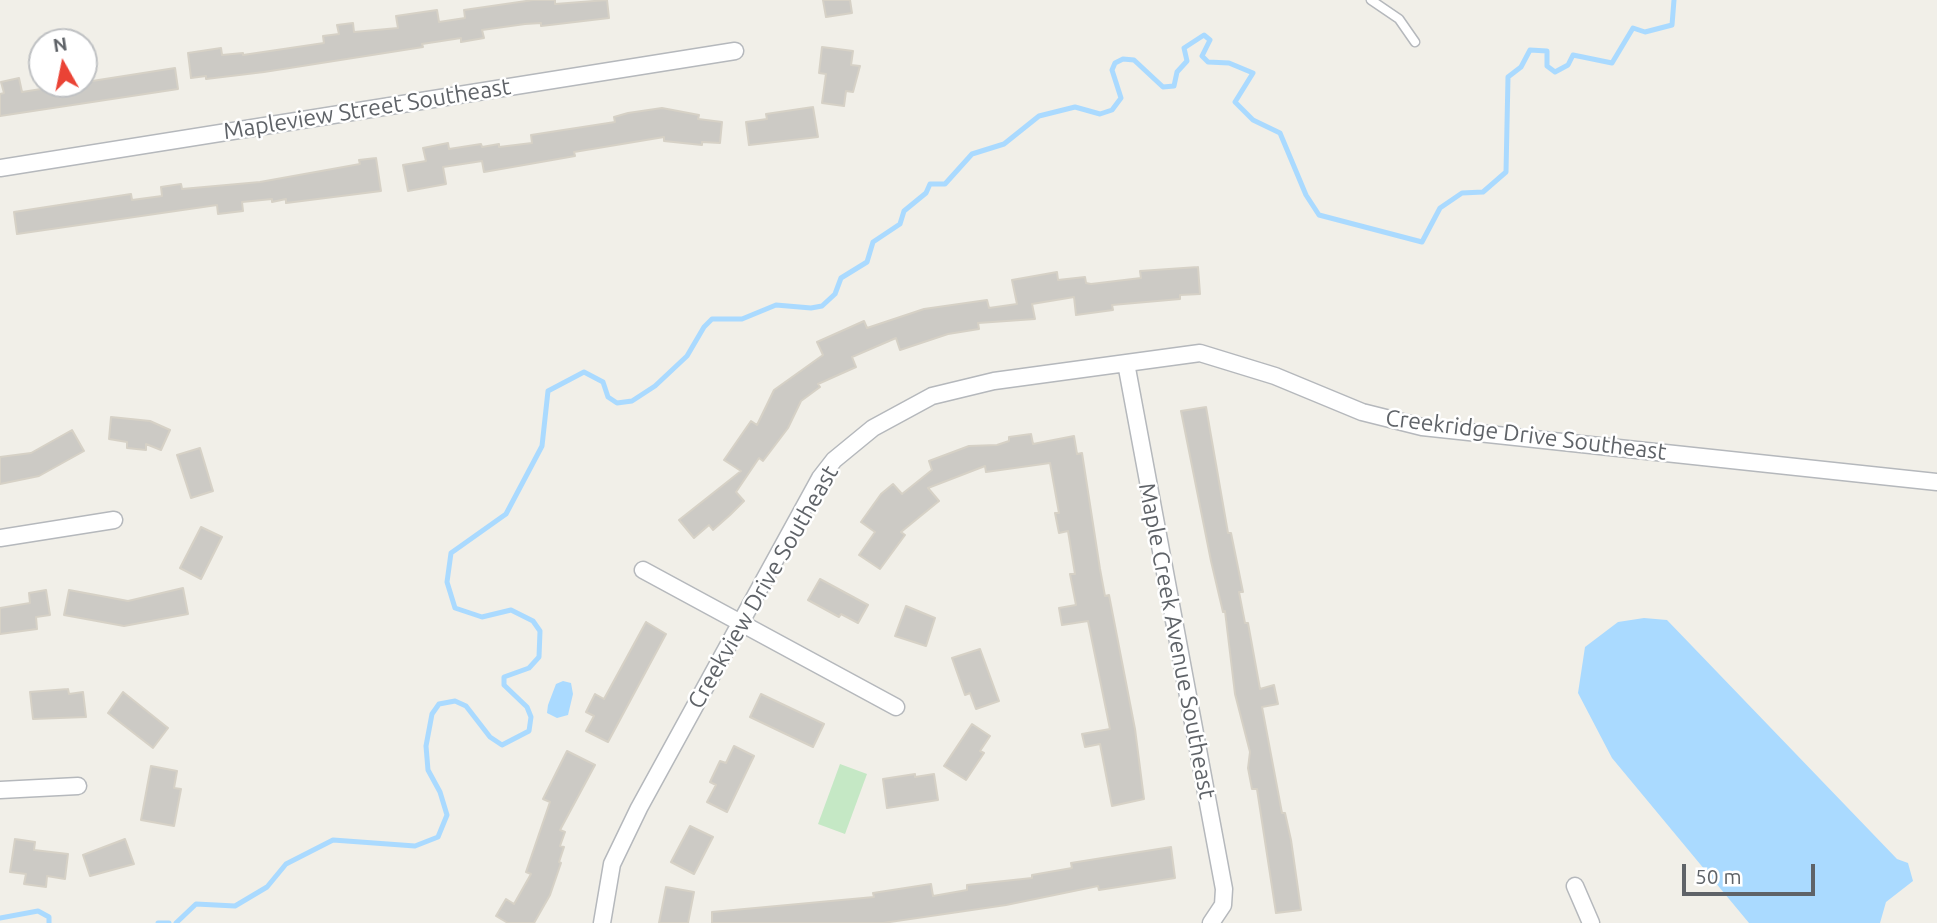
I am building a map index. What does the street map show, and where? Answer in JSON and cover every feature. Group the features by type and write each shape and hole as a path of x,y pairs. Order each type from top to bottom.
{"street":[{"name":"Mapleview Street Southeast","path":"0,167 735,51"},
{"name":"Creekridge Drive Southeast","path":"1125,363 1200,353 1275,376 1362,412 1422,427 1937,482"},
{"name":"Creekview Drive Southeast","path":"602,923 612,864 639,808 820,478 834,460 895,414 948,391 1125,363"},
{"name":"Maple Creek Avenue Southeast","path":"1125,363 1224,889 1223,905 1214,920"},
{"path":"0,538 114,520"},
{"path":"643,570 896,707"},
{"path":"0,790 78,786"},
{"path":"1575,886 1591,923"}],"lane":[{"path":"1371,0 1399,19 1415,42"}],"green space":[{"path":"840,764 867,774 845,834 818,824"}],"water":[{"path":"1644,618 1667,620 1897,859 1908,863 1913,881 1886,902 1880,923 1749,923 1612,758 1578,693 1585,647 1618,622"},
{"path":"563,681 571,683 573,694 568,715 557,718 547,713 548,705 556,684"}],"building":[{"path":"533,0 555,0 555,4 607,0 609,18 482,30 484,38 461,42 461,38 422,44 423,47 264,72 206,79 206,76 191,78 188,53 221,48 222,55 243,55 324,43 323,36 339,34 337,25 353,23 354,32 398,28 396,16 437,10 439,22 465,18 464,10"},
{"path":"823,0 850,0 852,13 826,17"},
{"path":"822,47 853,51 851,65 860,66 853,92 846,91 844,106 822,103 826,74 819,73"},
{"path":"175,68 178,89 0,116 0,94 4,93 1,82 19,78 22,92 28,91 28,98 98,98 98,80"},
{"path":"813,107 818,137 749,145 746,122 767,119 766,114"},
{"path":"662,108 699,115 698,119 722,122 720,143 702,142 702,145 664,141 664,137 574,152 575,156 484,172 482,161 443,167 446,184 408,191 403,165 426,161 423,148 448,143 449,149 481,144 482,147 499,144 499,147 532,143 531,135 615,122 614,117"},
{"path":"376,158 381,191 286,203 286,199 242,202 243,211 218,214 217,205 17,234 14,212 131,194 132,200 162,196 161,187 181,184 182,189 260,182 360,164 359,160"},
{"path":"1198,267 1200,294 1180,295 1180,299 1112,305 1113,310 1076,315 1074,297 1032,304 1035,319 978,323 979,329 948,334 900,350 896,338 852,357 856,367 818,384 820,387 801,401 788,428 763,461 759,458 736,492 744,501 730,515 713,530 709,525 694,538 679,520 741,471 724,460 751,421 757,425 774,390 823,355 817,342 864,321 867,328 924,309 987,300 989,308 1017,304 1012,280 1057,272 1058,280 1085,277 1086,283 1091,284 1141,278 1140,271"},
{"path":"1206,407 1228,533 1231,533 1243,592 1239,592 1245,623 1248,623 1260,689 1274,685 1278,704 1262,707 1282,813 1285,813 1291,840 1301,910 1276,913 1257,789 1252,789 1248,768 1250,752 1235,694 1225,611 1223,612 1211,561 1181,411"},
{"path":"111,417 150,421 170,430 161,450 146,444 146,450 127,448 127,442 109,439"},
{"path":"72,430 84,451 39,476 0,484 0,457 31,453"},
{"path":"1031,434 1033,444 1074,436 1077,454 1082,453 1105,596 1109,595 1135,729 1144,799 1112,806 1100,744 1085,747 1082,734 1110,729 1088,621 1062,625 1059,608 1076,605 1070,574 1075,574 1068,531 1059,533 1055,513 1059,513 1050,463 986,472 985,466 928,488 939,501 901,532 905,535 880,569 859,555 875,532 861,522 881,494 893,484 902,494 932,470 929,461 969,446 997,445 1009,441 1009,437"},
{"path":"200,448 213,491 191,498 177,455"},
{"path":"201,527 222,537 201,579 180,568"},
{"path":"820,579 868,605 858,623 841,614 839,617 808,600"},
{"path":"183,588 188,614 124,626 64,615 69,590 128,601"},
{"path":"46,590 50,615 36,617 37,629 0,634 0,608 30,603 29,593"},
{"path":"906,606 935,618 926,646 895,636"},
{"path":"646,622 666,634 608,742 586,731 594,716 586,712 595,694 604,699"},
{"path":"980,649 999,701 976,709 970,693 965,695 952,658"},
{"path":"68,689 69,694 83,692 86,717 33,719 30,692"},
{"path":"123,692 168,728 153,748 108,713"},
{"path":"761,694 824,724 813,747 750,717"},
{"path":"972,724 990,736 980,751 984,753 966,780 944,766"},
{"path":"734,746 754,756 727,812 707,802 716,785 710,782 720,761 726,763"},
{"path":"567,751 595,765 560,830 565,832 560,846 564,847 550,895 534,923 508,923 496,916 506,899 514,904 531,874 526,872 550,802 543,799"},
{"path":"151,766 177,771 174,788 181,789 174,826 141,820"},
{"path":"915,774 915,777 934,774 938,800 887,808 883,779"},
{"path":"690,826 713,837 694,874 671,862"},
{"path":"15,839 35,842 34,850 68,854 65,879 47,876 46,887 24,884 26,874 10,872"},
{"path":"125,839 134,864 90,876 83,855"},
{"path":"1171,847 1175,878 1099,890 1098,886 1006,905 883,923 712,923 712,912 874,897 873,893 931,884 933,896 967,890 967,885 1032,878 1032,875 1072,868 1071,863"},
{"path":"666,887 694,892 688,923 659,923"}],"waterway":[{"path":"176,923 196,904 235,906 267,887 286,864 333,840 415,846 438,837 447,815 440,792 428,770 426,746 432,714 439,704 455,701 466,706 490,737 502,745 529,731 531,717 527,707 504,685 504,677 529,668 539,657 540,631 533,621 511,610 482,617 455,608 447,582 451,553 506,514 542,446 548,391 584,372 603,382 608,397 617,403 632,401 655,386 687,356 704,327 712,319 742,319 776,305 811,308 822,306 835,294 841,278 867,262 873,242 900,224 904,211 926,193 930,184 945,184 972,154 1004,144 1039,116 1075,107 1100,114 1112,110 1121,98 1112,70 1115,63 1123,59 1134,60 1163,87 1174,86 1177,72 1187,61 1184,48 1204,35 1210,40 1202,56 1208,62 1229,63 1253,73 1235,102 1253,120 1280,133 1306,195 1319,215 1422,242 1440,208 1462,193 1483,192 1506,172 1508,77 1521,67 1530,50 1547,51 1547,66 1555,72 1568,65 1573,55 1612,63 1633,28 1645,32 1672,25 1674,0"},
{"path":"0,918 38,911 49,917 49,923"},
{"path":"158,923 169,923"}]}
